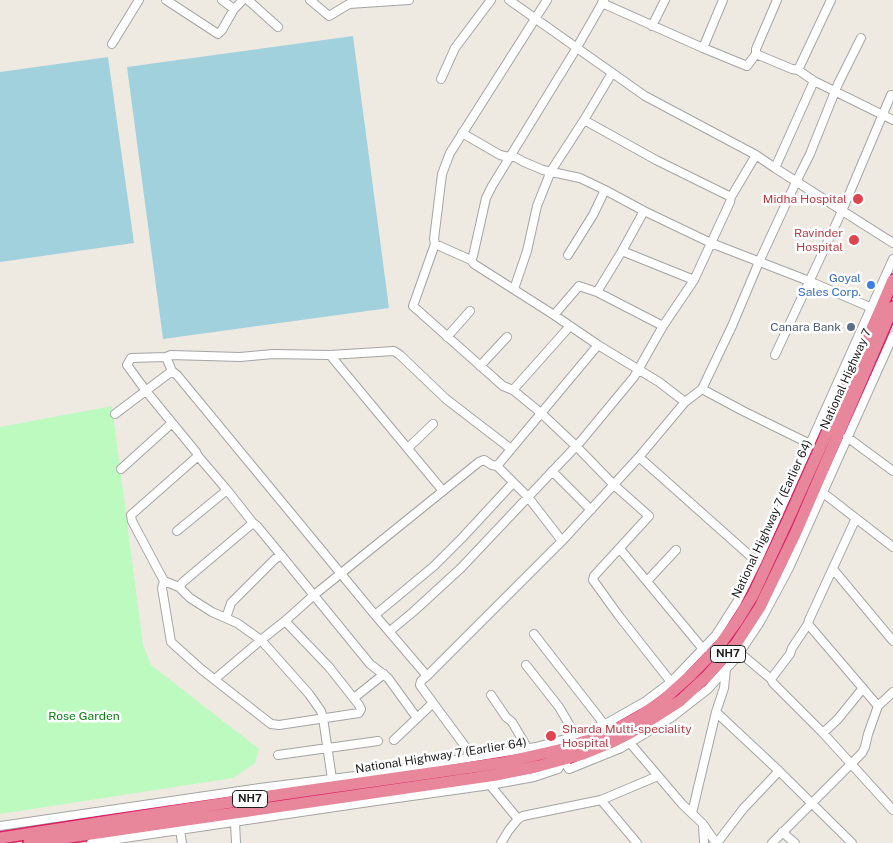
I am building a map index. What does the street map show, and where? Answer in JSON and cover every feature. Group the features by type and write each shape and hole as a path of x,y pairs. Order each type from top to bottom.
{"highway":[{"name":"National Highway 7 (Earlier 64)","path":"0,838 501,763 563,750 613,731 638,717 662,701 690,676 723,640 753,595 893,280"},
{"name":"National Highway 7","path":"380,792 496,775 583,754 610,743 680,701 707,676 736,644 760,607 796,532 893,307"},
{"name":"National Highway 7 (Earlier 64)","path":"29,843 380,792"}],"street":[{"path":"112,44 139,0"},
{"path":"166,0 218,34 234,9 243,0"},
{"path":"222,0 234,9"},
{"path":"248,0 278,27"},
{"path":"310,0 329,16 350,2 409,0"},
{"path":"441,79 455,48 492,0"},
{"path":"509,0 644,96 756,155 893,243"},
{"path":"547,0 450,154 442,174 435,244 413,306 503,386 513,390 541,413 614,485 649,516 594,576 593,580 671,682"},
{"path":"652,26 665,0"},
{"path":"703,48 723,0"},
{"path":"471,260 486,198 492,186 603,2 652,26 747,66 756,54 756,49 777,0"},
{"path":"798,70 831,0"},
{"path":"473,757 420,685 421,681 562,541 639,457 685,402 702,389 810,154 838,84 861,38"},
{"path":"756,54 798,70 814,81 893,120"},
{"path":"514,289 528,251 537,206 551,171 612,73"},
{"path":"775,168 814,81"},
{"path":"775,355 842,211 891,95"},
{"path":"584,120 656,160 730,197"},
{"path":"462,133 500,154 537,167 580,178 711,243 872,308"},
{"path":"390,631 461,568 576,446 634,377 663,326 694,280 730,202 730,197 756,155"},
{"path":"568,255 605,190"},
{"path":"597,292 644,211"},
{"path":"435,244 471,260 474,264 554,314 598,346 659,382 685,402"},
{"path":"622,251 694,280"},
{"path":"0,826 536,748 576,736 604,724 646,701 671,682 716,635 737,602 757,562 893,260"},
{"path":"554,314 579,286 597,292 663,326"},
{"path":"447,337 470,311"},
{"path":"513,390 570,326"},
{"path":"480,366 507,336"},
{"path":"91,843 534,777 558,769 563,760 569,769 630,743 679,712 708,689 740,653 760,622 789,568 893,336"},
{"path":"497,466 598,346"},
{"path":"417,718 388,678 370,664 198,456 127,365 131,358 166,357 171,355 240,358 273,354 330,355 394,352 446,399 511,449"},
{"path":"330,355 443,491"},
{"path":"166,357 172,371 427,676"},
{"path":"115,414 172,371"},
{"path":"702,389 810,444"},
{"path":"121,470 172,423"},
{"path":"408,448 434,424"},
{"path":"847,437 893,471"},
{"path":"198,456 131,515 132,521 164,581 179,587 190,598 212,612 237,623 260,640 310,694 321,711 323,718 332,779"},
{"path":"639,457 757,562"},
{"path":"215,679 314,595 478,462 484,460 497,466 528,497 562,541"},
{"path":"552,471 591,510"},
{"path":"375,615 434,566 513,483"},
{"path":"177,531 227,490"},
{"path":"822,492 893,547"},
{"path":"771,679 790,654 808,624 856,518"},
{"path":"179,587 253,523"},
{"path":"620,549 703,649"},
{"path":"646,581 676,550"},
{"path":"226,618 231,603 281,555"},
{"path":"833,569 893,641"},
{"path":"164,581 162,588 171,642 201,669 271,724 279,725 359,713 361,709 354,698 329,667 285,621"},
{"path":"808,624 878,706"},
{"path":"534,634 604,724"},
{"path":"740,653 771,679 893,810"},
{"path":"526,665 559,708 576,736"},
{"path":"692,813 716,712 724,688 726,668"},
{"path":"354,698 384,674"},
{"path":"823,733 863,688"},
{"path":"772,843 864,750 878,706 893,692"},
{"path":"491,695 512,722 528,749"},
{"path":"394,740 433,702"},
{"path":"716,712 852,843"},
{"path":"278,755 378,741"},
{"path":"630,743 682,804 703,824 716,843 743,809 779,771"},
{"path":"501,843 518,819 523,816 601,800 658,776"},
{"path":"490,785 518,819"},
{"path":"601,800 637,843"},
{"path":"235,822 236,843"},
{"path":"703,824 704,843"},
{"path":"180,830 182,843"},
{"path":"782,832 794,843"}],"green space":[{"name":"Rose Garden","path":"112,406 143,645 151,665 259,749 255,763 233,778 0,814 0,427"}],"water":[{"path":"353,36 389,308 163,339 127,67"},
{"path":"108,57 134,243 0,262 0,72"}],"place":[{"name":"Midha Hospital","path":"858,199"},
{"name":"Ravinder Hospital","path":"854,240"},
{"name":"Goyal Sales Corp.","path":"871,285"},
{"name":"Canara Bank","path":"851,327"},
{"name":"Sharda Multi-speciality Hospital","path":"551,736"}]}
